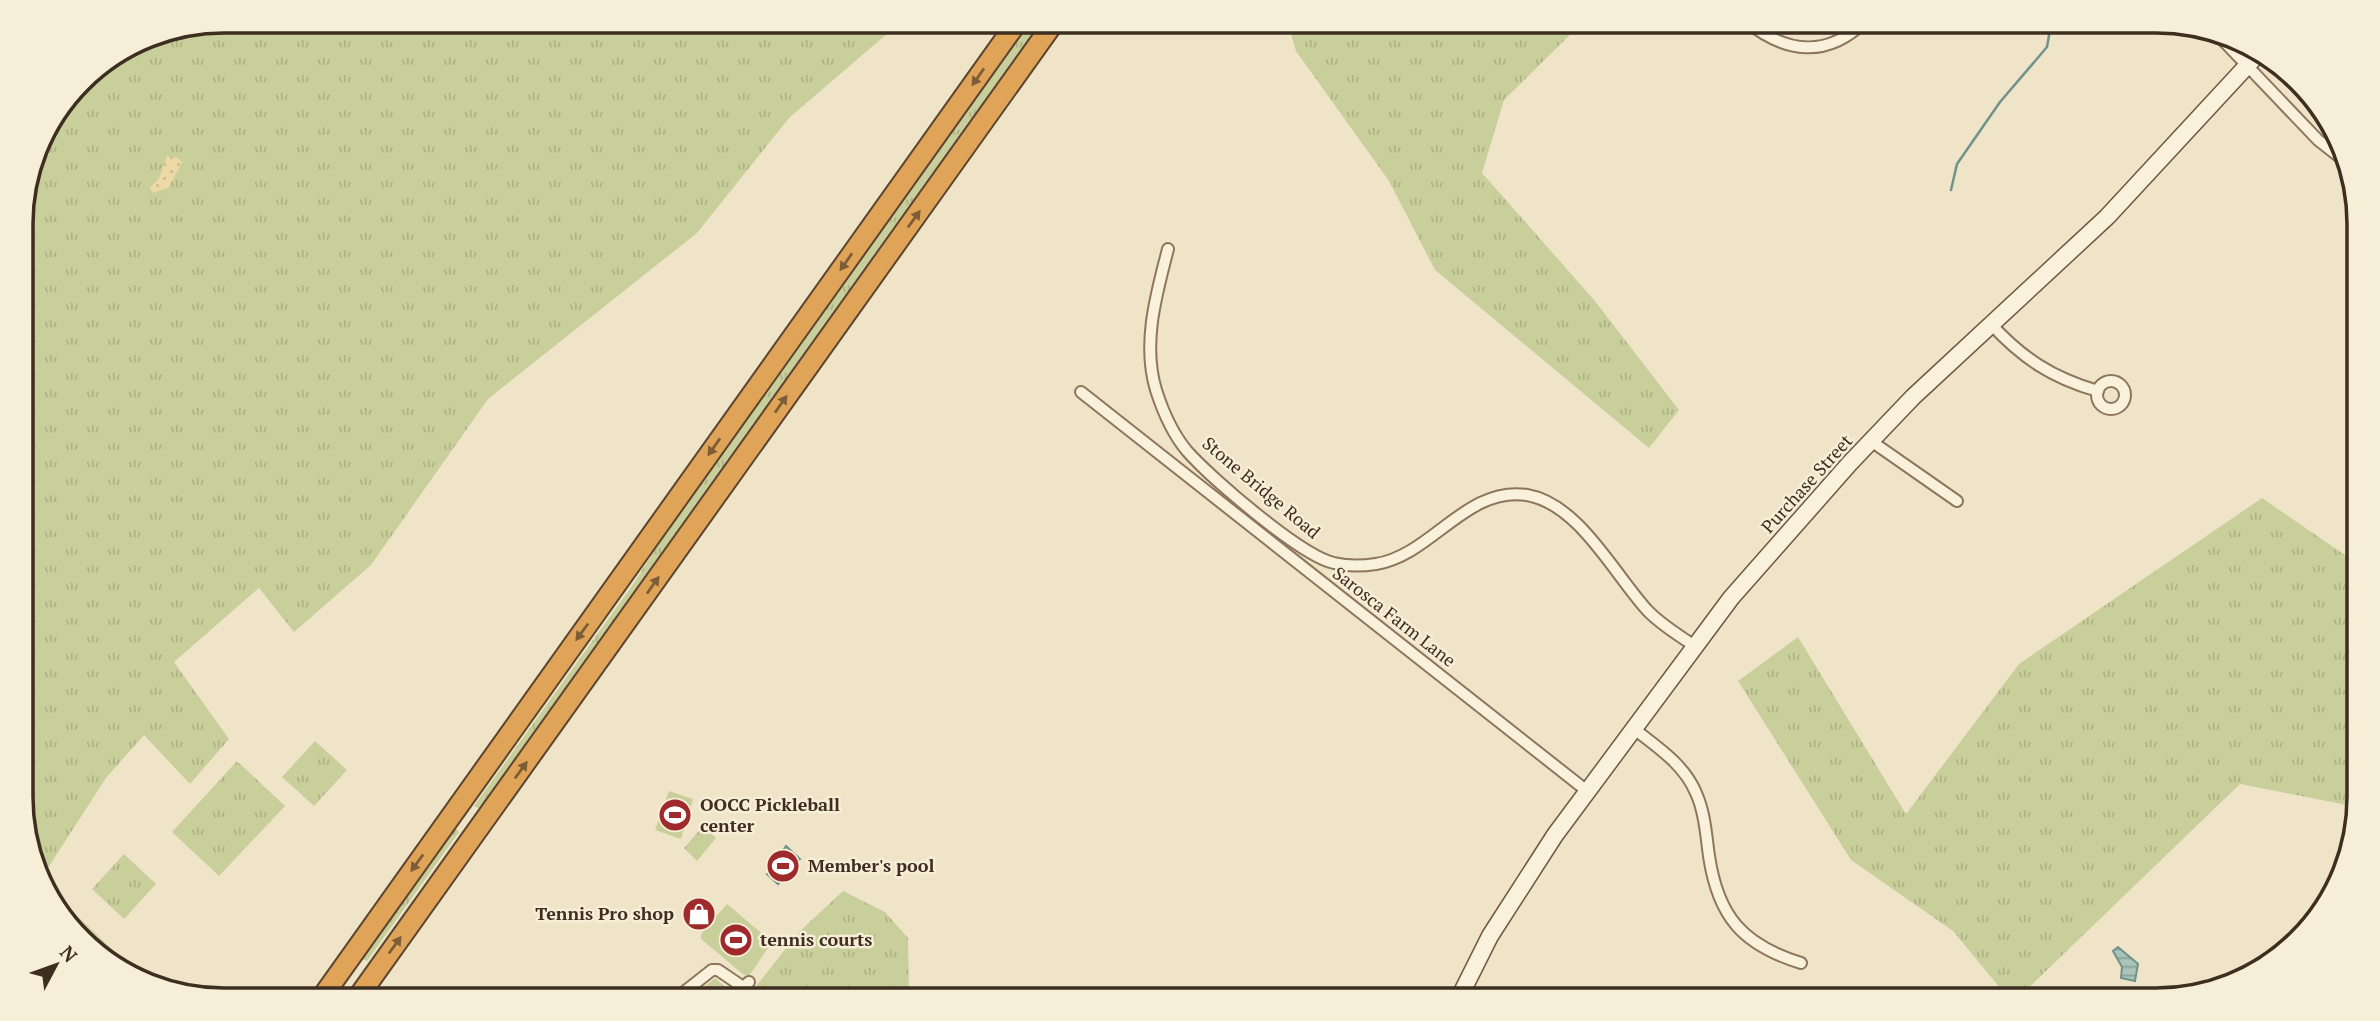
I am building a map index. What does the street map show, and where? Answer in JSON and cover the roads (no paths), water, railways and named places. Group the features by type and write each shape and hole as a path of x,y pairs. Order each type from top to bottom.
{"highway":[{"path":"329,988 1009,33"},
{"path":"365,988 1046,33"}],"main road":[{"name":"Purchase Street","path":"1464,987 1490,936 1587,791 1736,592 1871,441 1990,323 2108,217 2252,60"}],"street":[{"path":"1764,33 1777,42 1794,48 1811,48 1851,33"},
{"path":"2252,60 2318,140 2332,151"},
{"name":"Stone Bridge Road","path":"1168,249 1152,319 1150,358 1156,388 1170,428 1208,471 1282,533 1317,557 1333,563 1376,564 1400,557 1473,506 1511,495 1528,495 1561,509 1621,575 1646,609 1693,646"},
{"path":"1990,323 2036,366 2063,381 2098,391"},
{"name":"Sarosca Farm Lane","path":"1081,392 1587,791"},
{"path":"1871,441 1957,501"},
{"path":"1633,728 1673,761 1696,793 1703,812 1712,876 1736,925 1750,941 1767,951 1801,963"},
{"path":"690,988 712,970 718,970 743,987 750,982"}],"water":[{"name":"Member's pool","path":"786,846 800,859 778,884 767,874"},
{"path":"2118,947 2138,964 2135,981 2121,978 2122,967 2113,951"}],"waterway":[{"path":"1951,190 1957,164 2000,102 2047,47 2049,33"}],"place":[{"name":"OOCC Pickleball center","path":"675,815"},
{"name":"Member's pool","path":"783,866"},
{"name":"Tennis Pro shop","path":"699,914"},
{"name":"tennis courts","path":"736,940"}]}
